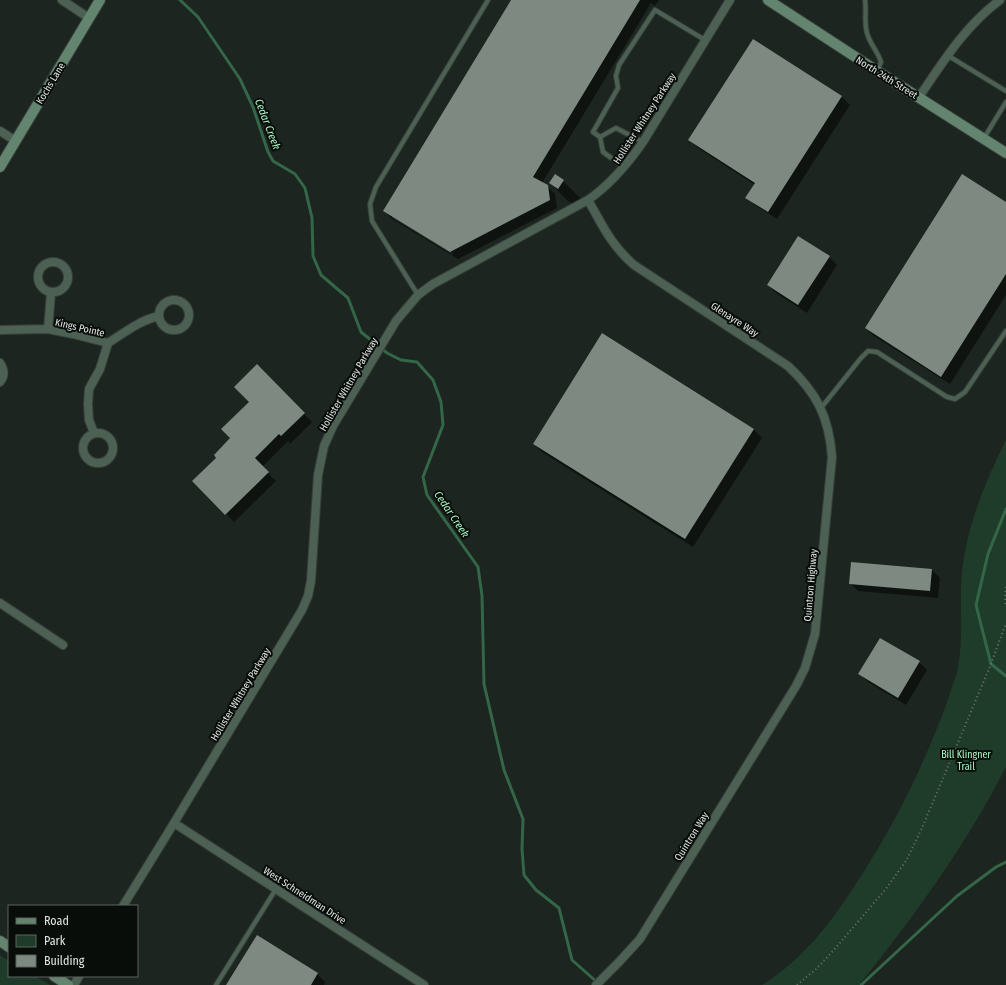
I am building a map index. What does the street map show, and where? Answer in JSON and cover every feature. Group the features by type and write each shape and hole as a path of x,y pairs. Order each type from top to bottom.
{"main road":[{"name":"Kochs Lane","path":"0,167 100,0"},
{"name":"North 24th Street","path":"768,0 1006,153"},
{"path":"56,977 68,985"}],"street":[{"path":"62,0 89,18"},
{"name":"Hollister Whitney Parkway","path":"124,905 302,610 308,596 311,581 318,475 324,446 333,426 396,320 418,295 433,284 588,200 617,177 643,142 730,0"},
{"path":"919,97 947,55 963,35 977,20 1000,0"},
{"path":"0,131 16,141"},
{"name":"Glenayre Way","path":"588,200 611,241 634,265 788,366 801,378 813,394 827,423 832,457 830,478"},
{"path":"48,329 52,293"},
{"path":"94,433 89,420 89,389 100,369 108,344 138,324 149,318 159,316"},
{"name":"Kings Pointe","path":"0,330 48,329 73,334 108,344"},
{"path":"0,363 3,369 3,375 0,382"},
{"name":"Quintron Highway","path":"794,690 812,650 815,634 830,478"},
{"path":"0,604 63,645"},
{"name":"Quintron Way","path":"596,985 620,962 640,939 794,690"},
{"name":"West Schneidman Drive","path":"174,823 424,985"}],"lane":[{"path":"418,295 372,221 370,204 376,187 488,0"},
{"path":"865,0 866,28 881,62 877,71"},
{"path":"624,167 603,152 600,137 593,132 618,88 616,76 619,65 655,10 705,40"},
{"path":"947,55 1006,91"},
{"path":"983,138 1006,102"},
{"path":"600,137 616,128 643,142"},
{"path":"821,408 868,351 878,352 947,397 955,399 965,392 1006,331"},
{"path":"216,985 277,889"}],"path":[{"path":"1006,586 1006,607"},
{"path":"797,985 816,969 838,945 885,890 906,861 922,828 991,664 1006,623"}],"green space":[{"name":"Bill Klingner Trail","path":"1006,440 1006,767 974,824 938,880 900,933 859,985 762,985 777,975 804,951 839,909 869,863 888,830 922,763 945,709 958,670 961,643 962,571 968,537 978,503"},
{"path":"0,955 8,960 8,977 37,977 50,985 0,985"}],"building":[{"path":"511,0 640,0 533,177 548,185 550,200 450,252 383,211"},
{"path":"753,39 842,96 768,212 745,198 755,183 688,140"},
{"path":"555,174 564,180 558,189 549,183"},
{"path":"962,174 1006,202 1006,274 941,377 865,328"},
{"path":"798,236 830,256 798,305 767,285"},
{"path":"602,333 754,429 685,539 533,444"},
{"path":"257,364 305,413 281,436 279,434 255,458 269,472 225,515 192,481 216,458 214,455 230,438 221,429 249,402 234,387"},
{"path":"851,562 932,569 930,591 849,584"},
{"path":"880,638 920,661 898,698 858,674"},
{"path":"257,935 318,973 311,985 226,985"}],"waterway":[{"name":"Cedar Creek","path":"180,0 198,17 240,79 253,107 268,152 273,161 295,174 305,188 312,218 313,256 321,275 348,298 361,332 387,353 401,360 417,362 433,380 441,402 443,425 423,477 427,495 478,567 482,596 484,684 504,770 523,819 522,849 524,875 536,890 559,908 572,960 598,983"},
{"path":"1006,509 988,554 976,605 991,664 1006,676"},
{"path":"861,985 957,896 996,867 1006,862"}]}
